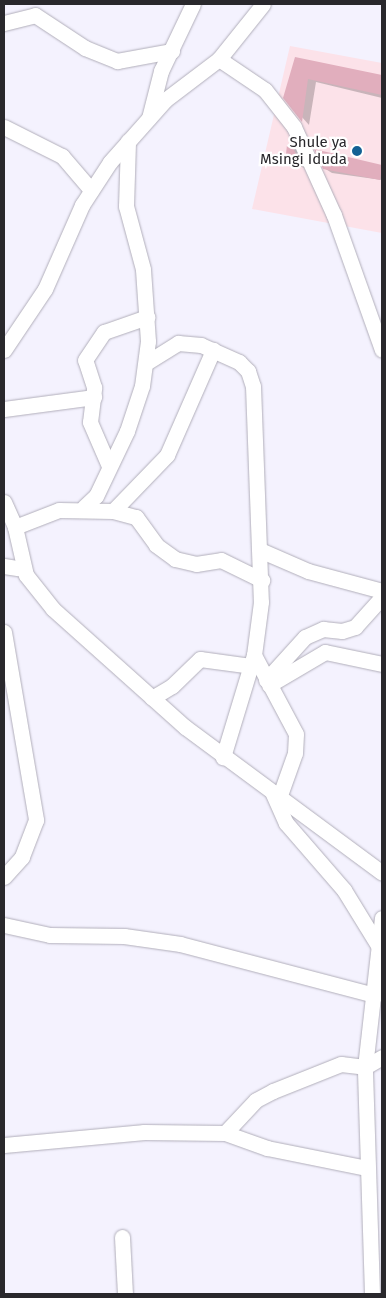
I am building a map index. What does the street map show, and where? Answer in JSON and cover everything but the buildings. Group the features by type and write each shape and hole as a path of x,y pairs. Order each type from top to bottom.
{"street":[{"path":"149,120 156,84 193,4"},
{"path":"4,350 45,289 91,190 128,141 187,79 219,59 263,4"},
{"path":"4,23 35,15 85,48 117,62 172,51"},
{"path":"219,59 265,90 294,127 334,215 382,350"},
{"path":"4,127 62,156 91,190"},
{"path":"84,507 96,496 135,411 146,363 147,317 140,254 126,206 128,141"},
{"path":"109,466 90,422 94,397 86,369 88,353 104,332 147,317"},
{"path":"146,363 178,343 213,350 248,371 253,386 262,580 252,661 222,757"},
{"path":"113,510 167,456 213,350"},
{"path":"4,409 94,397"},
{"path":"4,502 15,526 24,569 41,597 152,698 222,757 382,873"},
{"path":"15,526 47,513 84,507 113,510 136,518 156,545 174,559 196,564 221,560 262,580"},
{"path":"262,551 308,571 382,591"},
{"path":"4,566 24,569"},
{"path":"268,682 305,637 323,629 355,627 382,597"},
{"path":"4,632 36,820 22,857 4,878"},
{"path":"268,682 325,652 382,664"},
{"path":"152,698 172,686 200,658 252,661 268,682 296,734 295,753 276,796 286,824 344,890 379,947"},
{"path":"372,1294 366,1168 365,1067 382,918"},
{"path":"4,925 50,935 124,936 180,944 374,995"},
{"path":"226,1134 256,1100 273,1091 341,1064 365,1067 382,1057"},
{"path":"4,1145 144,1132 226,1134 267,1148 366,1168"},
{"path":"122,1237 125,1294"}],"shaded area":[{"path":"290,46 382,63 382,233 252,209"}],"place":[{"name":"Shule ya Msingi Iduda","path":"357,151"}]}
